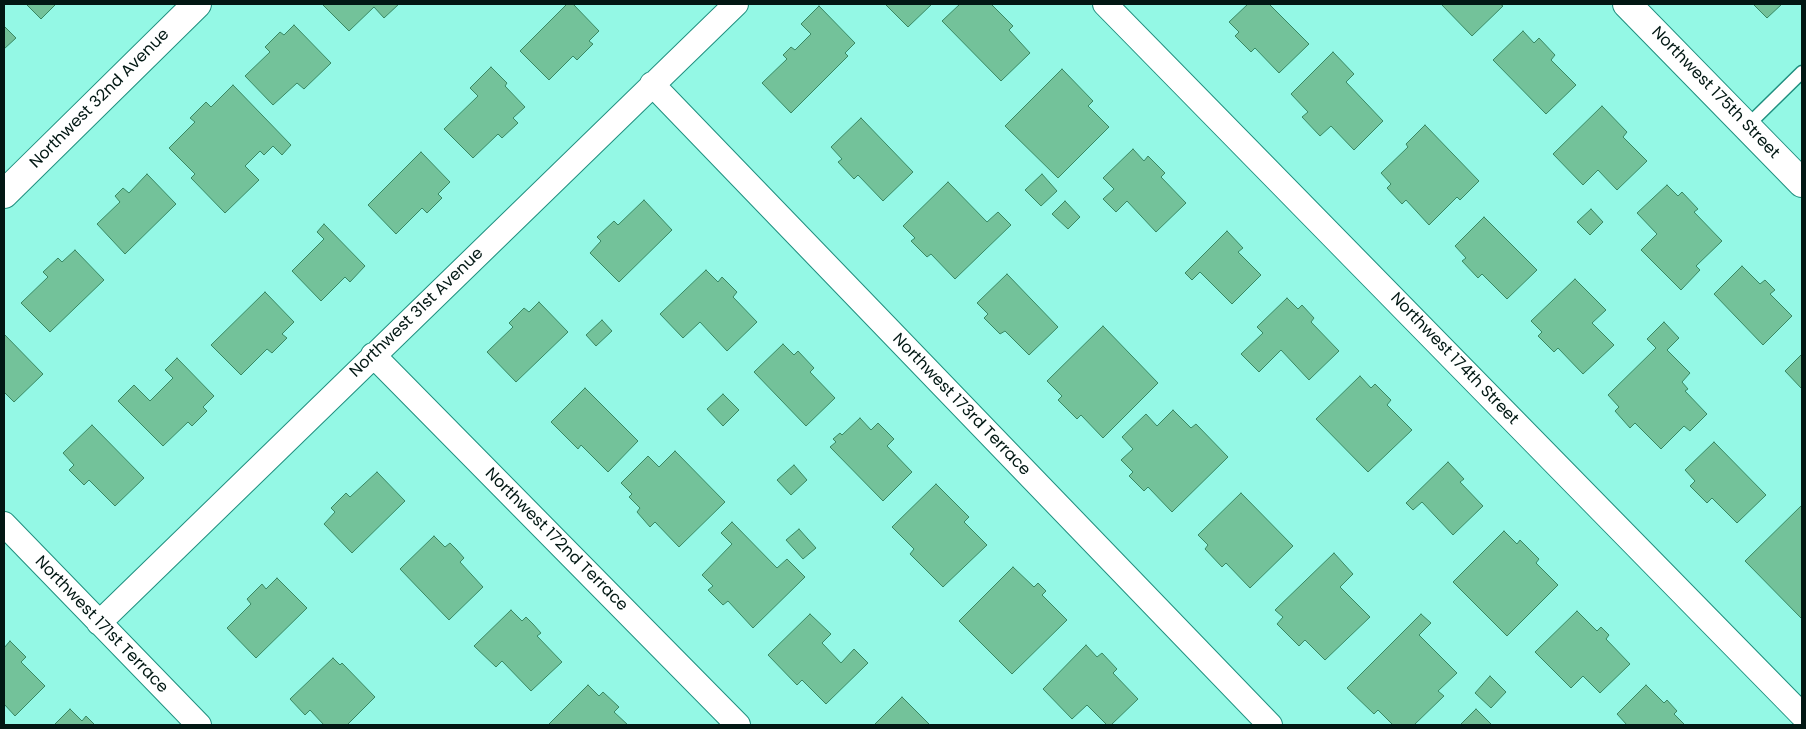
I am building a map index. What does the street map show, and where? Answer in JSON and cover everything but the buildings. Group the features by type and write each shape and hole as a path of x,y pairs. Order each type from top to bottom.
{"street":[{"name":"Northwest 32nd Avenue","path":"4,194 197,4"},
{"name":"Northwest 31st Avenue","path":"99,623 736,4"},
{"name":"Northwest 174th Street","path":"1105,4 1802,715"},
{"name":"Northwest 175th Street","path":"1627,4 1802,183"},
{"name":"Northwest 173rd Terrace","path":"652,84 1270,725"},
{"name":"Northwest 172nd Terrace","path":"374,355 738,725"},
{"name":"Northwest 171st Terrace","path":"4,524 199,725"}],"lane":[{"path":"1746,126 1802,72"}]}
